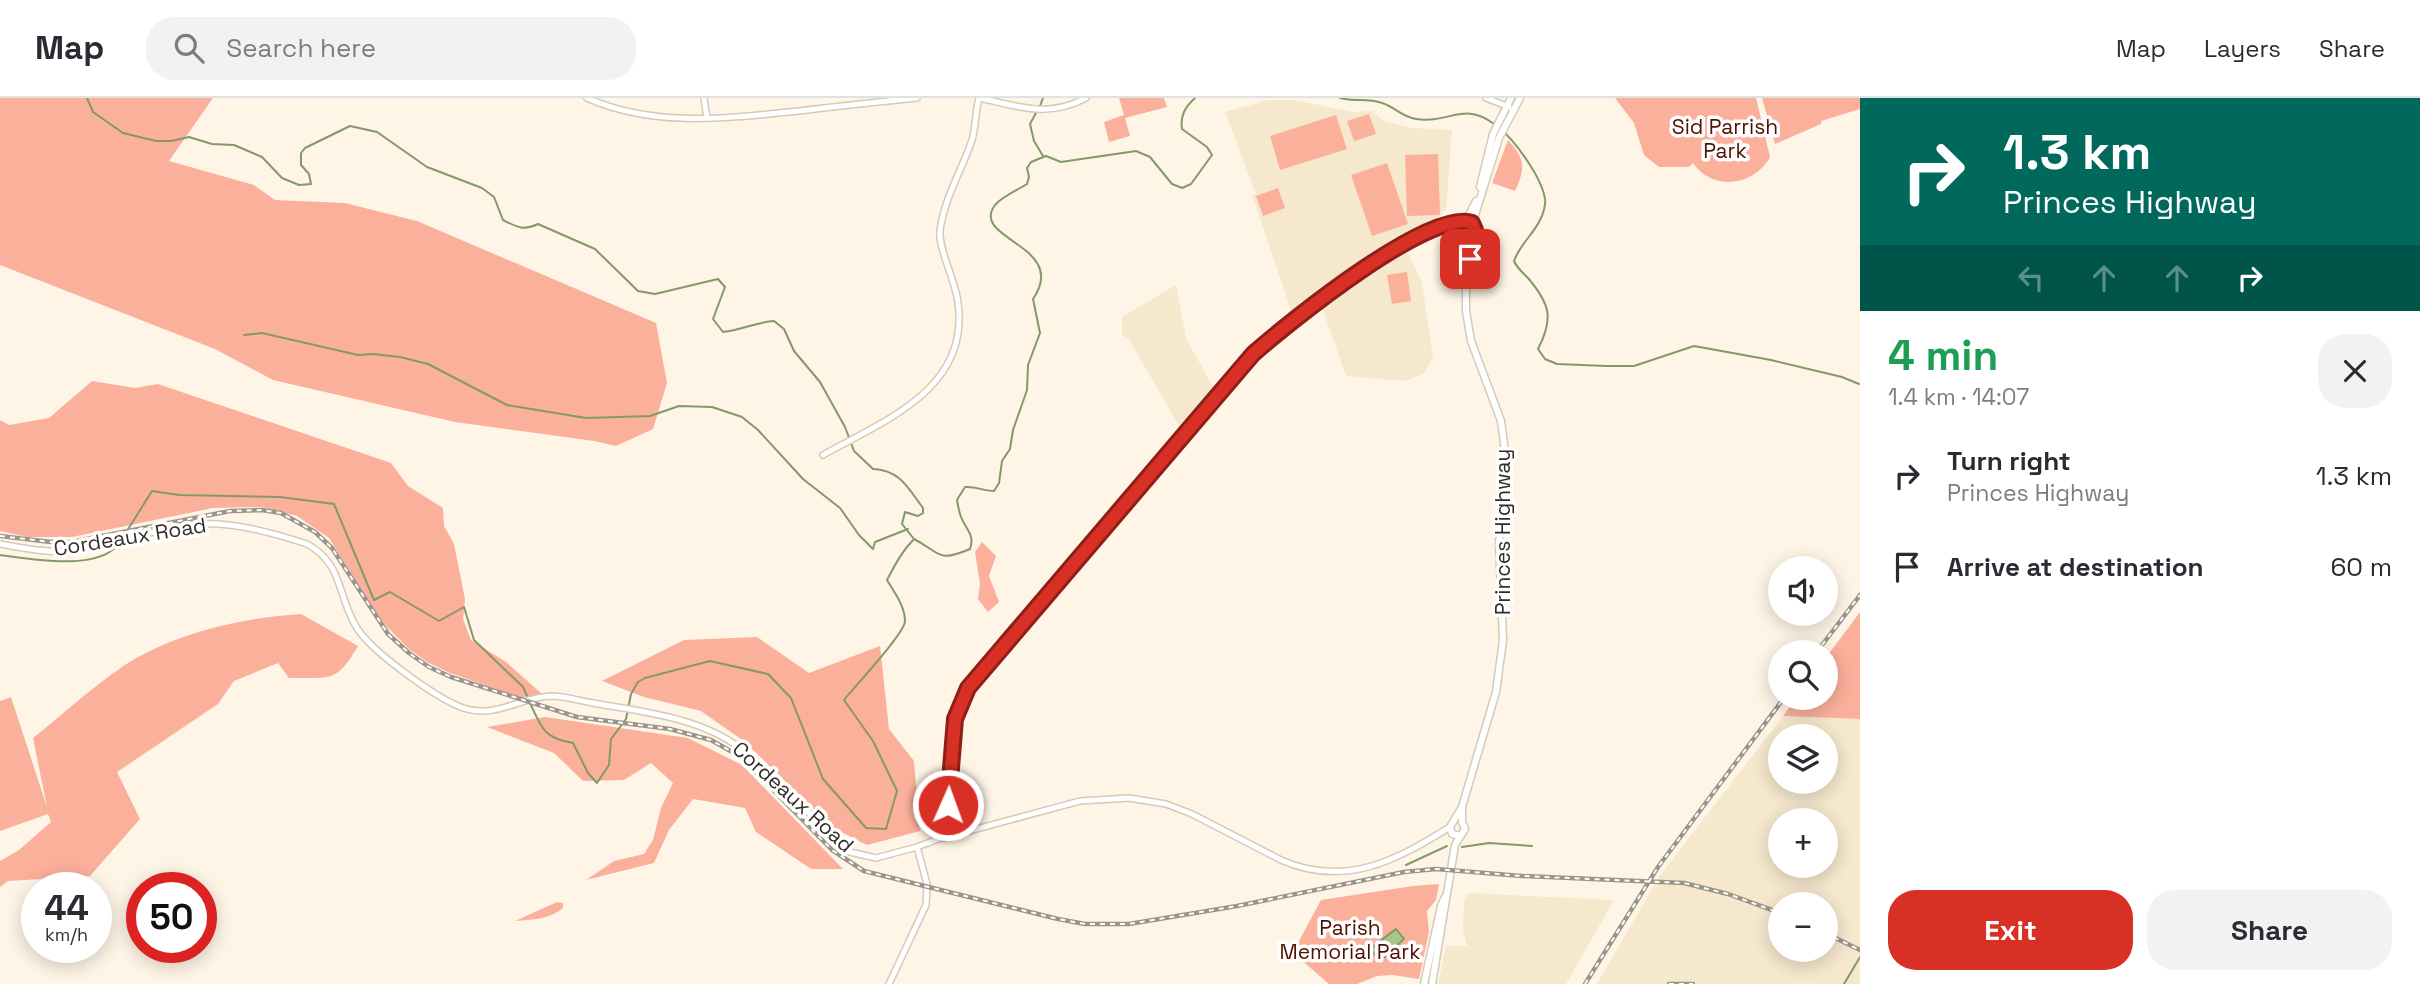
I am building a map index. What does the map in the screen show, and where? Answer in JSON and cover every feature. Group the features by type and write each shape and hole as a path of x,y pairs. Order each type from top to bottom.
{"main road":[{"path":"1474,234 1468,238 1461,234 1464,222 1477,199 1511,98"},
{"path":"1510,107 1520,98"},
{"path":"1464,222 1474,225 1496,136"},
{"name":"Princes Highway","path":"1432,984 1441,906 1446,895 1455,845 1455,829 1500,670 1503,640 1499,544 1506,461 1501,421 1475,354 1468,326 1465,297 1474,225"},
{"name":"Princes Highway","path":"1461,234 1470,259"},
{"name":"Princes Highway","path":"1424,984 1437,938"}],"street":[{"path":"587,98 639,115 678,119 772,114 917,98"},
{"path":"704,98 707,118"},
{"path":"824,454 919,399 949,363 958,339 960,319 957,290 940,233 948,198 973,137 974,116 979,98 1047,111 1067,108 1086,98"},
{"path":"1486,98 1510,107"},
{"path":"929,843 949,832 947,792 955,719 968,688 1253,354 1315,303 1356,274 1442,224 1464,222"},
{"path":"1442,224 1451,225 1461,234"},
{"name":"Cordeaux Road","path":"0,544 58,551 183,526 215,524 307,544 330,562 349,612 364,638 438,695 462,707 488,712 552,696 685,721 733,742 839,844 855,854 876,858 1080,801 1110,797 1154,801 1192,814 1282,860 1315,871 1352,871 1387,861 1437,835 1455,829"},
{"path":"949,811 958,834"},
{"path":"889,984 926,905 927,884 917,846"}],"shaded area":[{"path":"1268,100 1295,100 1352,112 1373,111 1383,121 1412,128 1452,130 1446,211 1337,278 1306,302 1300,301 1300,307 1292,313 1252,195 1256,194 1225,112"},
{"path":"1407,251 1422,283 1433,357 1423,374 1406,381 1346,376 1322,307"},
{"path":"1176,285 1186,338 1214,389 1181,429 1128,338 1122,335 1122,317"},
{"path":"1783,716 1860,719 1860,984 1597,984 1659,877 1768,735 1768,794 1838,794 1838,724 1777,724"},
{"path":"1467,894 1614,900 1566,984 1438,984 1446,946 1467,946 1463,930 1464,900"},
{"path":"1396,929 1404,939 1380,961 1370,949"}],"green space":[{"path":"0,98 213,98 169,161 254,185 275,200 345,203 417,221 656,323 667,383 653,429 616,446 455,422 273,380 215,349 0,265"},
{"path":"1119,98 1164,98 1167,107 1125,118 1130,136 1109,142 1104,122 1124,115"},
{"name":"Sid Parrish Park","path":"1615,98 1756,98 1770,157 1754,174 1733,182 1711,178 1693,163 1689,167 1659,167 1644,155 1634,123"},
{"path":"1762,98 1860,98 1860,109 1821,121 1821,124 1775,144"},
{"path":"1369,114 1376,134 1354,141 1347,121"},
{"path":"1336,115 1347,149 1280,170 1270,136"},
{"path":"1508,140 1521,158 1522,164 1515,191 1492,183"},
{"path":"1438,154 1440,215 1407,216 1405,155"},
{"path":"1387,163 1408,224 1372,236 1351,175"},
{"path":"1278,188 1285,208 1263,216 1256,196"},
{"path":"1407,272 1411,301 1392,304 1387,275"},
{"path":"92,381 135,388 158,384 391,463 408,486 443,508 444,526 454,544 465,599 463,619 471,640 506,662 542,694 525,699 450,673 427,662 409,649 373,609 329,538 297,516 262,507 213,508 72,537 27,537 0,531 0,420 9,425 49,418"},
{"path":"982,542 996,556 989,576 999,602 988,612 978,599 980,584 975,552"},
{"path":"1860,612 1860,719 1783,716 1787,710 1838,710 1838,642"},
{"path":"301,614 358,646 344,667 331,676 289,678 278,663 234,681 218,704 117,772 140,819 94,872 21,872 21,880 8,881 0,887 0,861 19,850 51,822 48,814 0,831 0,701 11,697 47,807 33,738 99,684 142,655 208,629"},
{"path":"757,637 809,673 880,646 889,729 914,761 918,811 929,812 929,817 918,818 920,831 867,845 833,828 745,742 701,711 644,697 602,681 684,640"},
{"path":"545,717 688,738 742,765 843,869 811,869 756,832 745,808 693,799 669,830 654,863 586,880 614,861 644,854 653,840 661,808 673,783 651,763 624,780 583,781 554,753 487,727"},
{"name":"Parish Memorial Park","path":"1439,884 1436,900 1427,911 1429,932 1419,979 1393,975 1377,976 1357,984 1329,984 1306,964 1291,956 1321,900"},
{"path":"557,902 563,903 563,908 552,915 515,921"}],"waterway":[{"path":"87,98 93,112 123,133 156,141 189,137 212,144 234,145 262,157 282,178 299,185 311,184 309,174 301,165 301,153 305,148 350,126 377,132 427,167 482,188 494,197 503,220 512,225 528,227 538,224 595,249 638,291 655,294 718,279 725,287 713,319 723,332 774,321 784,329 794,351 820,382 845,427 854,451 873,469 897,477 923,508 923,513 918,516 905,512 902,524 914,539"},
{"path":"1040,106 1043,98"},
{"path":"530,703 549,735 573,743 588,773 597,783 609,765 611,739 626,719 631,694 638,682 710,661 768,674 791,698 823,779 866,828 886,829 897,791 873,741 844,700 889,648 903,627 903,610 887,580 914,539 945,556 970,549 971,536 961,517 957,500 965,487 994,491 999,483 1002,461 1010,449 1013,430 1027,390 1028,365 1040,333 1033,299 1041,281 1039,266 1030,255 995,227 991,217 995,205 1027,184 1027,168 1031,162 1046,156 1061,162 1136,151 1150,157 1172,184 1182,188 1191,184 1212,155 1207,147 1182,129 1184,112 1195,98"},
{"path":"1340,98 1377,102 1416,119 1474,114 1494,124"},
{"path":"1037,111 1030,124 1034,141 1043,156"},
{"path":"1498,127 1527,160 1545,199 1541,218 1514,261 1545,304 1548,320 1538,349 1545,359 1557,364 1634,366 1694,346 1771,360 1842,377 1859,384"},
{"path":"244,335 262,333 358,355 400,357 428,364 507,405 586,418 650,416 679,406 712,407 742,417 758,430 803,479 840,508 859,535 873,549 875,542 908,529"},
{"path":"122,539 152,491 179,495 280,497 334,504 374,600 390,592 439,621 464,607 474,640 523,687 528,698"},
{"path":"0,555 45,561 81,561 110,552 119,543"},
{"path":"1462,847 1489,843 1532,846"},
{"path":"1406,865 1447,846"},
{"path":"1844,984 1860,957"}],"railway":[{"path":"0,536 72,542 230,511 262,510 281,513 315,532 332,548 388,634 429,667 451,677 577,717 670,729 711,740 741,757 832,850 864,871 1058,919 1085,924 1129,924 1237,906 1404,872 1436,869 1522,876 1684,883 1728,894 1768,909"},
{"path":"1826,640 1860,595"},
{"path":"1585,984 1658,867 1775,710"},
{"path":"1838,939 1860,950"},
{"path":"1669,984 1693,984"}],"route":[{"path":"948,805 952,735 955,719 968,688 1253,354 1356,274 1438,226 1453,221 1468,221 1475,226 1474,247 1470,259"}]}
